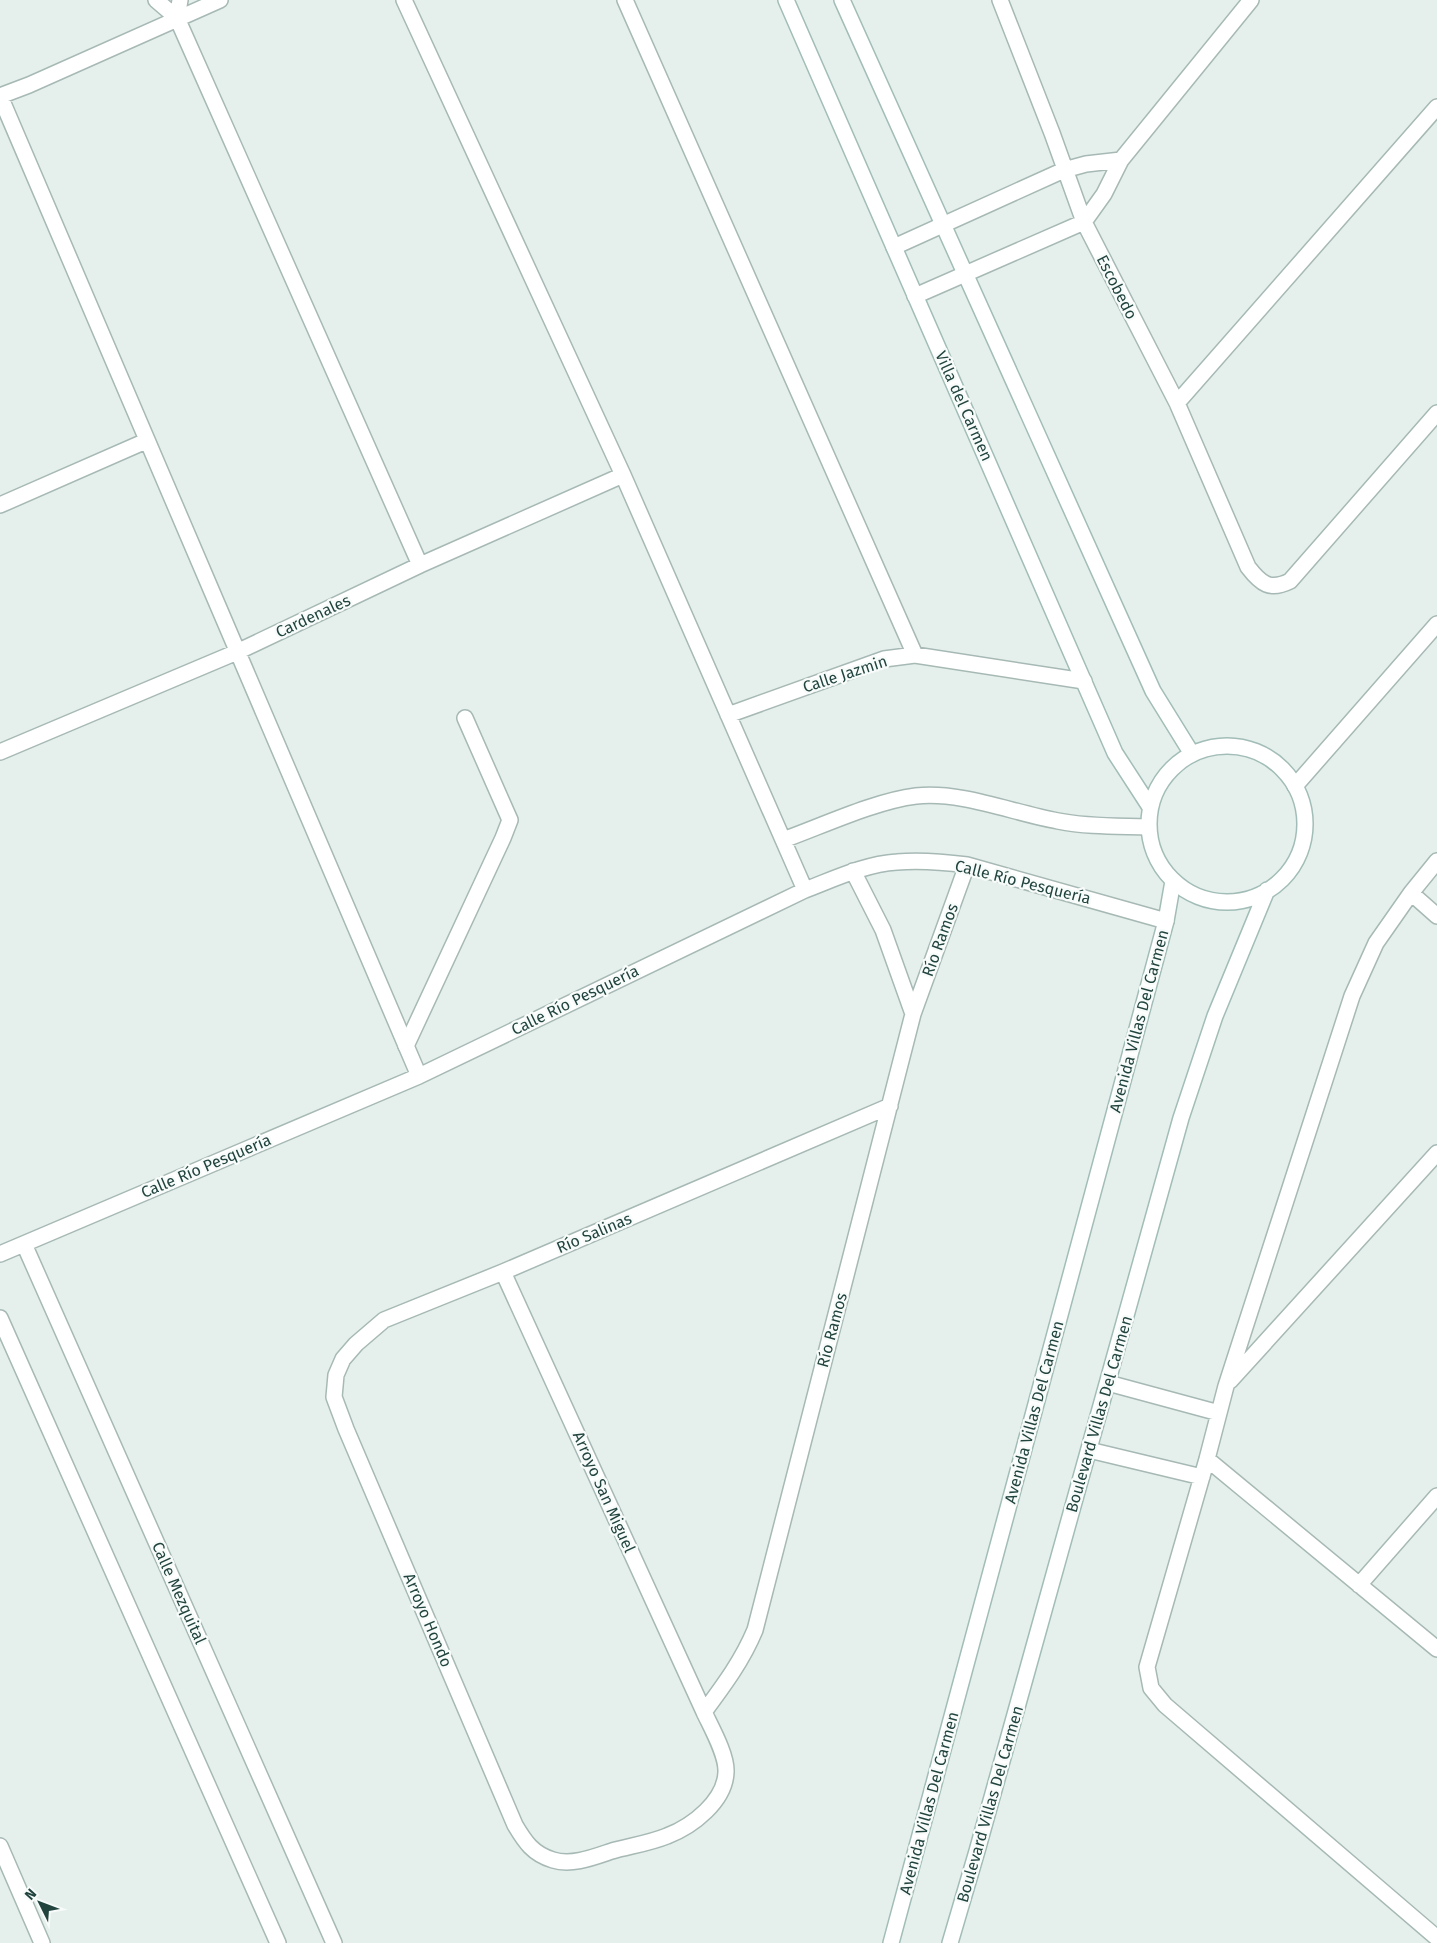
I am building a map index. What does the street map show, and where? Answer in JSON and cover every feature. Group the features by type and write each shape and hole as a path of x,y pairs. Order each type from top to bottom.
{"street":[{"path":"156,0 177,18 420,565"},
{"path":"177,18 180,0"},
{"path":"220,0 29,85 0,96 419,1076"},
{"path":"404,0 623,474 805,890"},
{"path":"625,0 915,655"},
{"name":"Villa del Carmen","path":"786,0 1116,753 1150,807"},
{"path":"842,0 1153,691 1192,754"},
{"name":"Escobedo","path":"1000,0 1052,133 1084,222 1177,403 1248,567 1257,579 1270,586 1279,586 1290,581 1437,414"},
{"path":"916,296 1084,222 1104,194 1121,160 1251,0"},
{"path":"1177,403 1437,107"},
{"path":"894,247 1064,170 1086,164 1121,160"},
{"path":"0,505 146,441"},
{"name":"Cardenales","path":"0,752 237,652 420,565 623,474"},
{"path":"1295,786 1437,624"},
{"name":"Calle Jazmin","path":"728,715 884,659 915,655 1084,681"},
{"path":"406,1046 510,820 465,718"},
{"path":"1231,746 1250,749 1268,757 1284,770 1295,786 1303,804 1305,824 1302,844 1295,862 1283,878 1267,890 1248,899 1228,902 1208,900 1190,893 1173,881 1160,865 1152,847 1148,827 1150,807 1158,788 1169,771 1192,754 1218,747 1231,746"},
{"path":"783,840 881,804 916,796 952,796 1058,821 1090,826 1148,827"},
{"path":"1437,861 1410,893 1376,943 1352,996 1226,1386 1207,1460 1146,1667 1151,1688 1165,1705 1437,1938"},
{"name":"Calle Río Pesquería","path":"0,1254 419,1076 805,890 853,871 896,862 934,862 967,865 1166,921"},
{"name":"Río Ramos","path":"704,1712 730,1678 745,1654 754,1630 913,1014 967,865"},
{"path":"853,871 884,930 913,1014"},
{"name":"Avenida Villas Del Carmen","path":"891,1943 1166,921 1173,881"},
{"name":"Boulevard Villas Del Carmen","path":"950,1943 1181,1118 1215,1016 1267,890"},
{"path":"1410,893 1437,916"},
{"name":"Río Salinas","path":"334,1396 336,1375 343,1359 356,1344 384,1320 504,1272 890,1106"},
{"path":"1226,1386 1437,1152"},
{"name":"Calle Mezquital","path":"24,1244 334,1943"},
{"name":"Arroyo San Miguel","path":"504,1272 704,1712"},
{"path":"0,1318 278,1943"},
{"path":"1108,1383 1219,1413"},
{"name":"Arroyo Hondo","path":"334,1396 346,1429 516,1825 525,1843 535,1852 555,1861 576,1862 668,1836 692,1823 710,1807 724,1786 727,1770 704,1712"},
{"path":"1089,1450 1202,1476"},
{"path":"1207,1460 1437,1649"},
{"path":"1360,1585 1437,1496"},
{"path":"0,1846 42,1943"}]}
